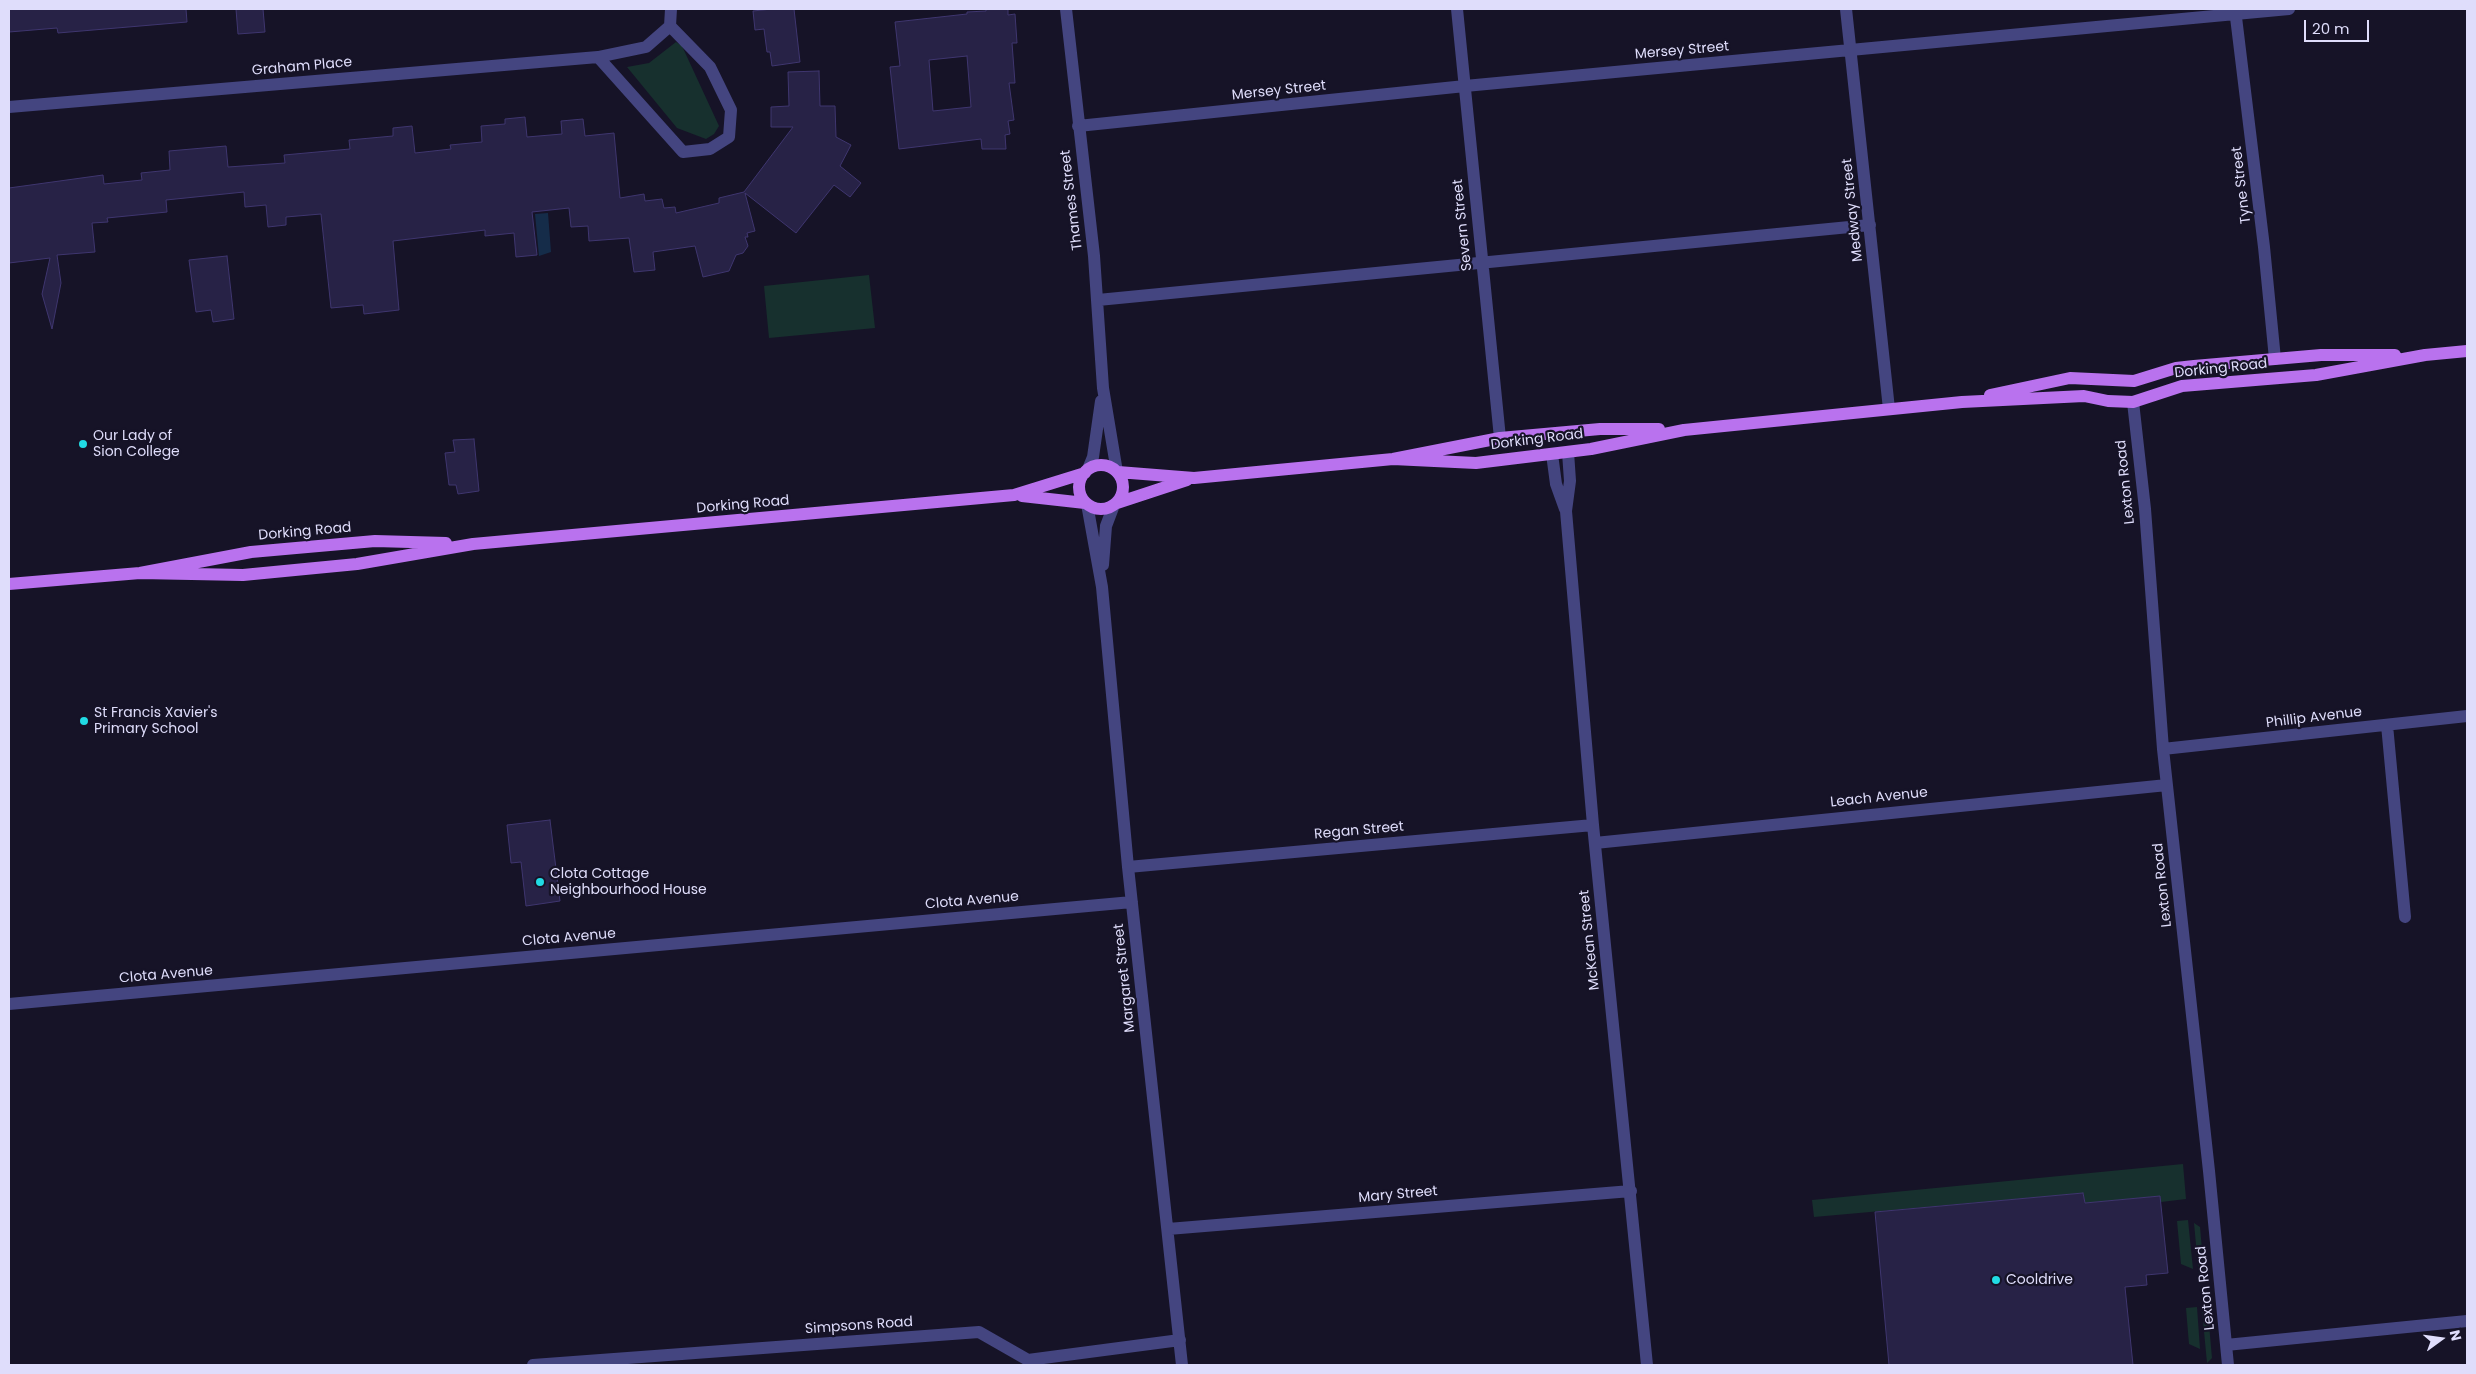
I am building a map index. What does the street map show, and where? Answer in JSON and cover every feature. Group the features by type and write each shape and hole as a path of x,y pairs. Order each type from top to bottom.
{"main road":[{"name":"Dorking Road","path":"1393,459 1476,463 1591,449 1684,430 1962,402 2084,396 2108,401 2134,402 2182,386 2316,375 2425,355 2467,350"},
{"name":"Dorking Road","path":"1962,402 2070,378 2134,381 2176,368 2275,358 2321,355 2425,355"},
{"name":"Dorking Road","path":"1117,472 1194,478 1393,459 1500,438 1600,429 1684,430"},
{"path":"1100,465 1112,468 1117,472 1123,484 1121,497 1116,504 1101,509 1086,504 1079,484 1086,471 1100,465"},
{"name":"Dorking Road","path":"9,584 140,573 243,575 357,564 473,544 1014,495 1059,483 1086,471"},
{"name":"Dorking Road","path":"1116,504 1194,478"},
{"name":"Dorking Road","path":"1014,495 1086,504"},
{"name":"Dorking Road","path":"140,573 251,552 374,541 473,544"},
{"path":"325,546 327,567"}],"street":[{"path":"598,57 683,152 710,149 728,137 731,110 710,67 670,26 671,9"},
{"name":"Thames Street","path":"1066,9 1098,300 1103,388 1117,472"},
{"name":"Severn Street","path":"1456,9 1500,438"},
{"name":"Medway Street","path":"1846,9 1889,409"},
{"name":"Mersey Street","path":"1078,126 1464,86 1851,51 2236,11 2289,9"},
{"name":"Tyne Street","path":"2236,11 2275,358"},
{"name":"Graham Place","path":"9,107 598,57 646,47 670,26"},
{"path":"1098,300 1870,225"},
{"name":"Thames Street","path":"1086,471 1093,457 1103,388"},
{"name":"Lexton Road","path":"2134,402 2145,509 2163,750 2228,1365"},
{"name":"McKean Street","path":"1568,452 1570,481 1566,512 1593,825 1648,1365"},
{"name":"McKean Street","path":"1552,454 1556,484 1566,512"},
{"name":"Margaret Street","path":"1086,504 1102,587 1128,867 1182,1365"},
{"name":"Margaret Street","path":"1102,587 1104,536 1108,520 1116,504"},
{"name":"Phillip Avenue","path":"2163,750 2467,716"},
{"path":"2387,724 2405,917"},
{"name":"Leach Avenue","path":"1595,843 2167,785"},
{"name":"Regan Street","path":"1128,867 1593,825"},
{"name":"Clota Avenue","path":"9,1004 1132,902"},
{"name":"Mary Street","path":"1168,1229 1631,1191"},
{"path":"2226,1345 2467,1321"},
{"name":"Simpsons Road","path":"533,1365 979,1332 1028,1360 1180,1340"}],"green space":[{"path":"676,42 682,46 719,126 714,134 706,139 677,128 627,67 649,63"},
{"path":"869,275 875,328 769,338 764,286"},
{"path":"2183,1164 2186,1199 2161,1202 2160,1196 2085,1203 2083,1193 1814,1217 1812,1200"},
{"path":"2188,1220 2193,1269 2181,1264 2177,1221"},
{"path":"2194,1223 2200,1227 2204,1272 2199,1277"},
{"path":"2197,1307 2200,1349 2189,1344 2186,1308"},
{"path":"2202,1310 2208,1313 2212,1358 2207,1363"}],"water":[{"path":"548,213 551,252 539,256 535,214"}],"building":[{"path":"9,9 186,9 187,22 58,33 57,28 9,32"},
{"path":"236,9 263,9 265,32 238,34"},
{"path":"794,9 800,62 772,66 770,52 767,52 764,29 755,30 753,11"},
{"path":"986,9 1008,9 1008,15 1015,14 1017,43 1012,43 1015,83 1009,83 1014,120 1008,121 1010,134 1005,135 1006,149 982,149 981,139 899,149 890,67 900,66 895,22 986,11","holes":["967,56 971,107 933,111 929,60"]},
{"path":"819,71 820,106 835,106 836,137 851,145 840,166 861,183 850,197 834,185 796,233 745,193 755,231 747,233 748,237 745,237 748,246 743,253 736,255 729,271 703,277 695,246 653,252 655,270 634,272 629,238 589,241 588,226 571,227 569,208 532,212 537,255 516,257 514,233 485,236 485,230 393,241 399,310 364,314 363,305 331,308 321,214 286,217 286,225 268,227 266,205 245,207 244,192 166,200 167,212 107,218 108,222 92,223 95,252 57,255 61,283 52,329 42,294 50,258 9,263 9,188 103,175 104,184 142,180 141,173 170,170 169,151 226,146 228,167 285,163 284,155 350,149 349,140 393,136 393,128 412,126 415,153 451,149 450,145 482,142 481,126 505,124 505,119 525,117 527,137 562,134 561,121 583,119 585,136 614,133 620,198 644,194 645,201 662,199 664,208 675,207 676,213 719,203 719,198 744,192 793,127 771,127 771,107 789,106 788,72"},
{"path":"227,256 234,319 213,322 211,310 196,312 189,260"},
{"path":"474,439 479,491 458,494 456,485 449,485 445,453 455,452 453,440"},
{"name":"Clota Cottage Neighbourhood House","path":"550,820 560,901 526,906 521,862 511,863 507,825"},
{"name":"Cooldrive","path":"2083,1193 2085,1203 2160,1196 2168,1273 2146,1275 2147,1285 2125,1287 2133,1365 1889,1365 1875,1212"}],"place":[{"name":"Our Lady of Sion College","path":"83,444"},
{"name":"St Francis Xavier's Primary School","path":"84,721"},
{"name":"Clota Cottage Neighbourhood House","path":"540,882"},
{"name":"Cooldrive","path":"1996,1280"}]}
